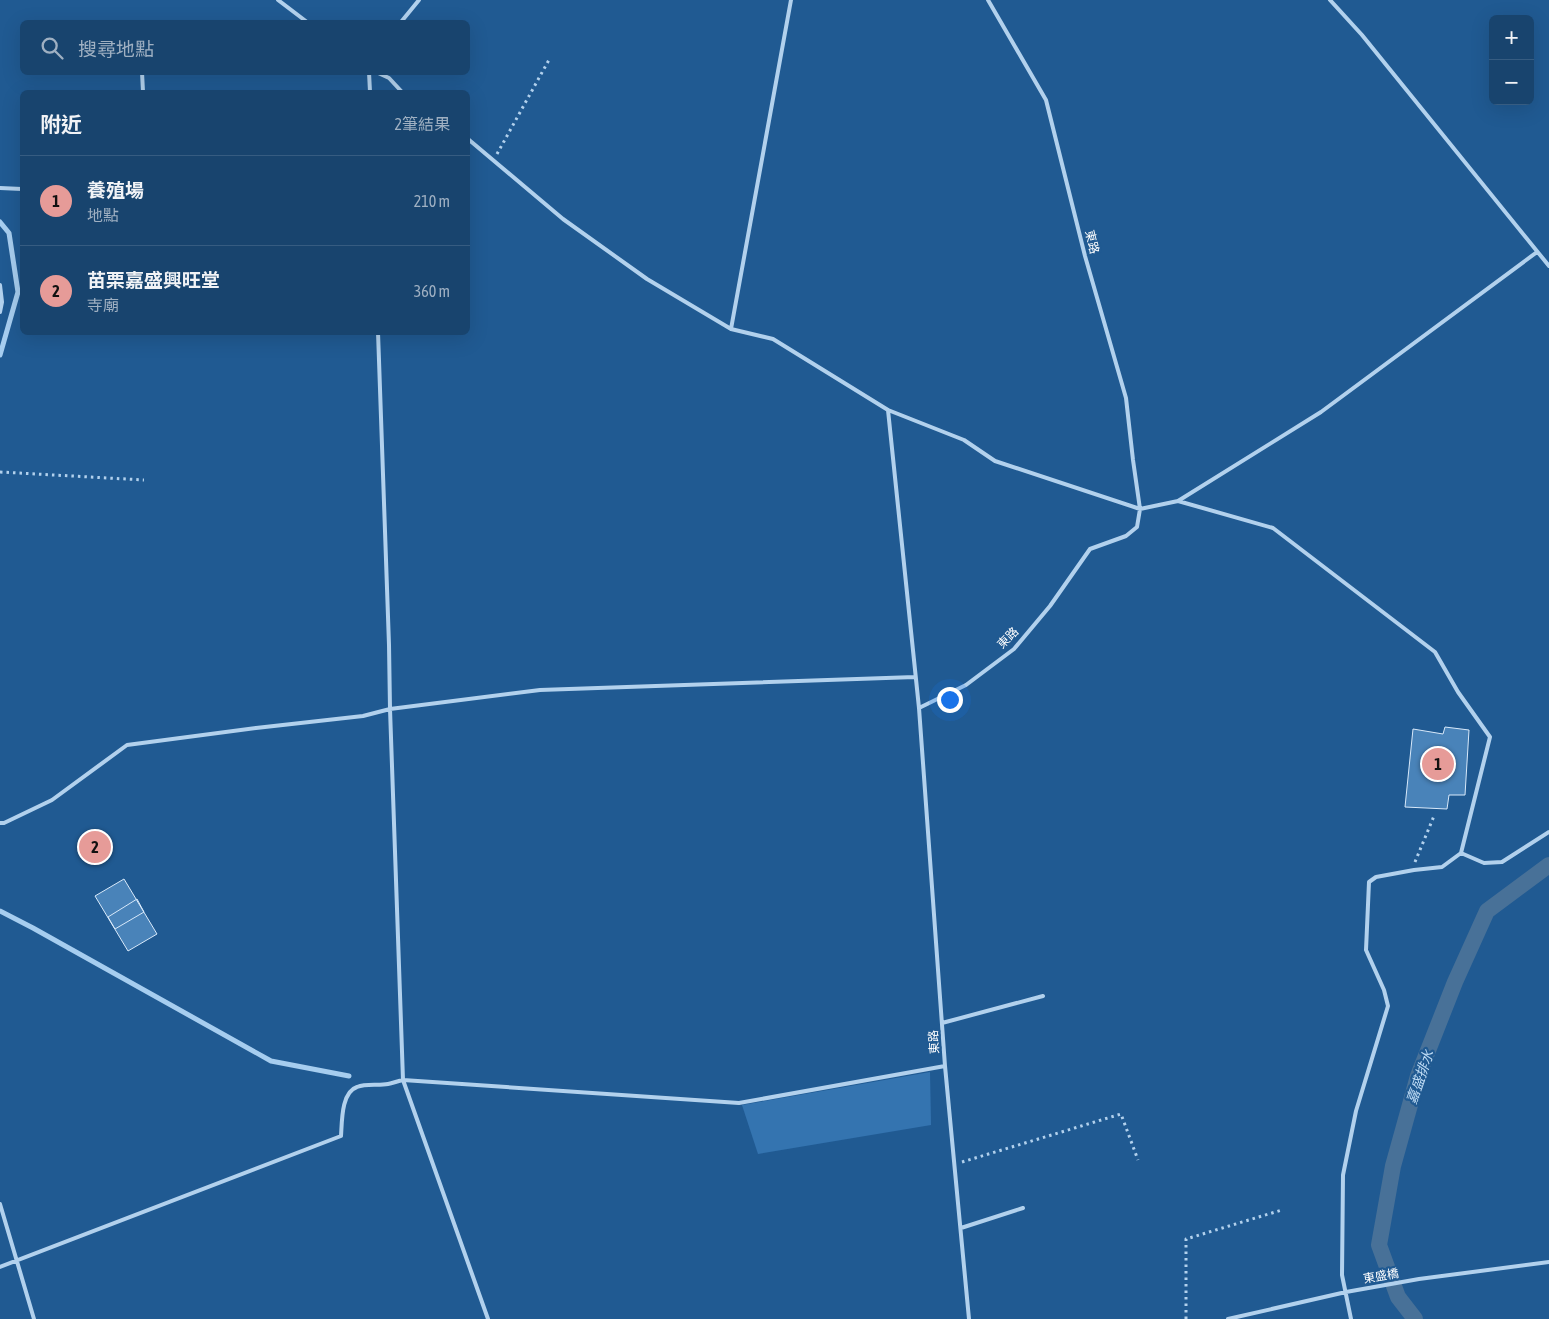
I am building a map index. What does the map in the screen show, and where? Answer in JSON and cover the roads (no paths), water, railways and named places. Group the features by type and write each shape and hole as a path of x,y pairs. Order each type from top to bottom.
{"lane":[{"path":"278,0 304,20"},
{"path":"403,20 419,0"},
{"path":"731,329 790,0"},
{"name":"東路","path":"970,1319 945,1066 919,708 966,685 1014,650 1050,606 1090,549 1126,536 1137,527 1140,509 1126,398 1085,256 1046,100 988,0"},
{"path":"1330,0 1362,35 1549,265"},
{"path":"142,75 143,90"},
{"path":"369,75 370,90"},
{"path":"382,75 389,78 400,90"},
{"path":"470,141 563,219 640,274 731,329 774,339 888,410 964,440 995,461 1140,509 1178,501 1321,412 1537,252"},
{"path":"0,188 20,189"},
{"path":"0,285 2,302 0,312"},
{"path":"378,335 403,1080 488,1319"},
{"path":"888,410 919,708"},
{"path":"1178,501 1273,528 1435,652 1458,692 1490,737 1460,853 1442,867 1376,877 1369,882 1366,950 1384,990 1388,1006 1356,1111 1343,1175 1342,1275 1351,1319"},
{"path":"0,823 4,823 52,800 127,745 363,716 390,709 540,690 915,677"},
{"path":"1460,853 1484,863 1502,862 1549,832"},
{"path":"942,1023 1043,996"},
{"path":"0,1267 341,1136 342,1116 347,1096 355,1087 387,1084 403,1080 739,1103 945,1066"},
{"path":"0,1204 34,1319"},
{"path":"961,1228 1024,1208"},
{"name":"東盛橋","path":"1228,1319 1346,1292 1419,1279 1549,1262"}],"waterway":[{"path":"0,222 9,233 18,292 0,355"},
{"name":"嘉盛排水","path":"1415,1319 1398,1297 1379,1245 1393,1166 1418,1076 1455,982 1487,911 1549,865"},
{"path":"0,911 271,1061 349,1076"}],"place":[{"name":"養殖場","path":"1438,764"},
{"name":"苗栗嘉盛興旺堂","path":"95,847"}]}
